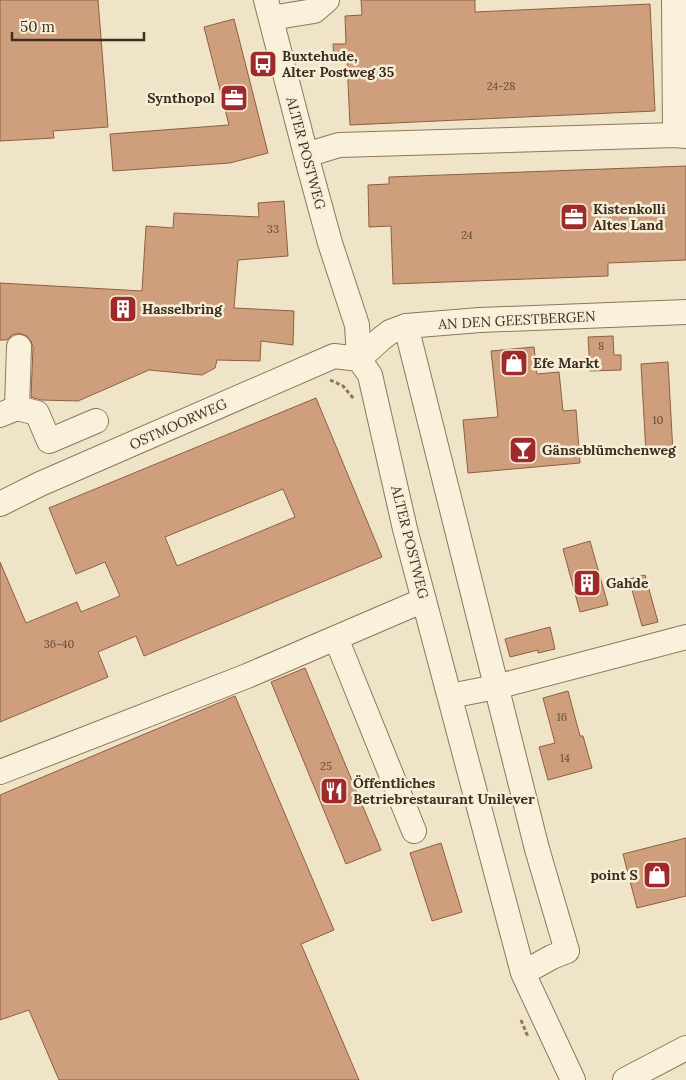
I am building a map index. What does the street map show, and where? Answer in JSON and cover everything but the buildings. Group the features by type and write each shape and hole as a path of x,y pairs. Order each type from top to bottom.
{"street":[{"path":"269,9 314,11 327,0"},
{"path":"306,155 338,145 681,135 674,0"},
{"name":"ALTER POSTWEG","path":"269,9 330,243 357,325 359,359 370,375 405,529 523,973 573,1080"},
{"name":"AN DEN GEESTBERGEN","path":"359,359 381,338 390,332 406,326 480,320 686,312"},
{"path":"406,326 537,849 567,951 523,973"},
{"path":"19,347 8,412 36,412 63,474"},
{"name":"OSTMOORWEG","path":"0,504 63,474 334,356 359,359"},
{"path":"49,441 96,421"},
{"path":"0,772 246,676 424,600"},
{"path":"450,696 496,687 686,637"},
{"path":"336,638 414,831"},
{"path":"625,1080 686,1048"}],"place":[{"name":"Buxtehude, Alter Postweg 35","path":"263,64"},
{"name":"Synthopol","path":"234,98"},
{"name":"Kistenkolli Altes Land","path":"574,217"},
{"name":"Hasselbring","path":"123,309"},
{"name":"Efe Markt","path":"514,363"},
{"name":"Gänseblümchenweg","path":"523,450"},
{"name":"Gahde","path":"587,583"},
{"name":"Öffentliches Betriebrestaurant Unilever","path":"334,791"},
{"name":"point S","path":"657,875"}]}
